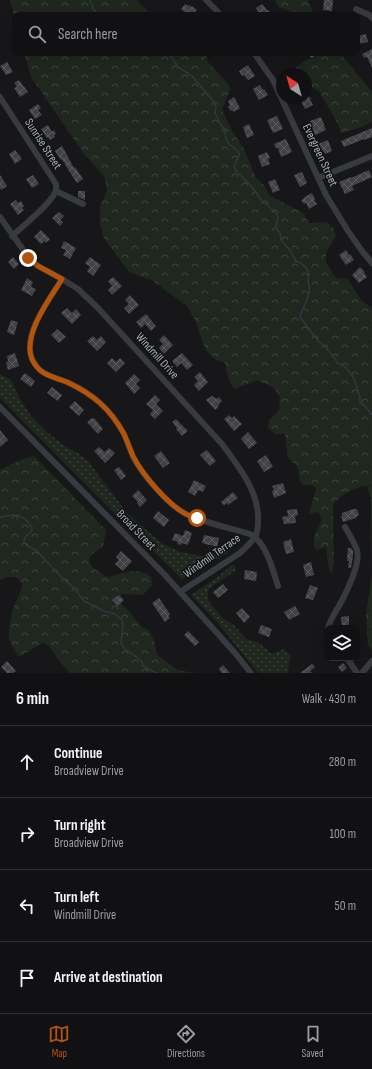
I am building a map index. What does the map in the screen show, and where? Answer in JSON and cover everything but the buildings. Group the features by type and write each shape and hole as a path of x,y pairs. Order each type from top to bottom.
{"street":[{"path":"206,0 218,12"},
{"path":"356,9 372,18"},
{"name":"Evergreen Street","path":"256,56 273,80 326,195 348,231 372,263"},
{"name":"Sunrise Street","path":"0,98 56,184 56,190"},
{"path":"318,178 372,156"},
{"path":"12,236 53,197 56,190 83,204"},
{"name":"Windmill Drive","path":"0,217 28,258 38,266 78,289 98,308 222,444 245,478 255,498 259,515 258,529 255,536"},
{"path":"62,279 37,319 30,339 32,359 38,368 45,374 68,382 100,402 123,433 134,457 147,478 174,506 185,514 255,536 261,543 278,586"},
{"name":"Broad Street","path":"0,407 180,592 251,673"},
{"path":"329,625 350,587 358,560 357,550 345,527"},
{"name":"Windmill Terrace","path":"180,592 240,553 249,545 255,536"},
{"path":"362,673 372,660"},
{"path":"349,661 357,673"}],"green space":[{"path":"10,0 137,0 149,12 13,12"},
{"path":"275,0 308,0 313,12 291,12 278,7"},
{"path":"25,56 206,56 208,62 229,85 230,89 222,110 232,131 244,149 256,178 263,184 270,196 302,212 309,223 327,222 333,228 336,236 326,253 326,262 336,278 348,279 360,299 372,308 372,569 371,499 367,486 348,492 333,504 334,564 332,573 329,570 326,547 317,550 314,547 314,536 322,520 318,512 309,514 316,489 313,485 304,485 300,482 298,468 288,457 285,434 275,434 268,428 269,420 279,410 280,397 274,388 257,380 235,389 229,381 225,363 216,360 205,349 196,322 187,306 153,281 129,272 104,238 100,225 100,207 107,190 104,176 84,154 31,77"},
{"path":"317,56 342,56 372,92 372,122 362,127 341,133 338,124 319,91 312,88 312,68 295,68 304,61"},
{"path":"0,374 11,380 21,401 31,416 63,445 88,461 127,513 161,543 180,552 202,556 210,554 221,547 226,547 229,550 227,553 182,579 0,398"},
{"path":"34,456 106,530 103,547 92,554 90,558 91,565 97,571 108,577 136,571 151,577 152,585 143,595 122,594 115,599 126,608 141,626 149,631 154,639 156,652 159,656 178,670 194,673 70,673 58,660 50,648 42,643 23,655 18,656 9,640 9,630 12,611 22,588 22,583 16,577 7,577 0,580 0,470 25,458"},
{"path":"232,565 236,567 235,571 210,588 208,591 208,600 222,618 234,625 246,639 259,643 272,654 284,649 290,655 288,673 258,673 218,623 191,595 215,579"},
{"path":"372,575 372,650 368,645 366,614"}],"waterway":[{"path":"90,0 96,12"},
{"path":"171,56 178,67 192,76 214,102 216,107 215,113 225,131 226,140 239,152 239,156 234,167 252,187 261,200 278,216 276,228 280,233 281,240 289,249 296,261 304,266 309,274 309,293 300,317 318,341 334,357 337,363 344,366 349,371 354,379 360,397 360,403 365,406 372,415"},
{"path":"0,517 16,515 26,520 32,527 32,531 25,537 24,541 26,545 37,551 60,576 74,588 84,601 104,611 115,614 122,620 121,643 125,649 142,662 143,666 156,673"}],"route":[{"path":"28,258 38,266 62,279 37,319 30,339 32,359 38,368 45,374 68,382 100,402 123,433 134,457 147,478 174,506 185,514 197,518"}]}
